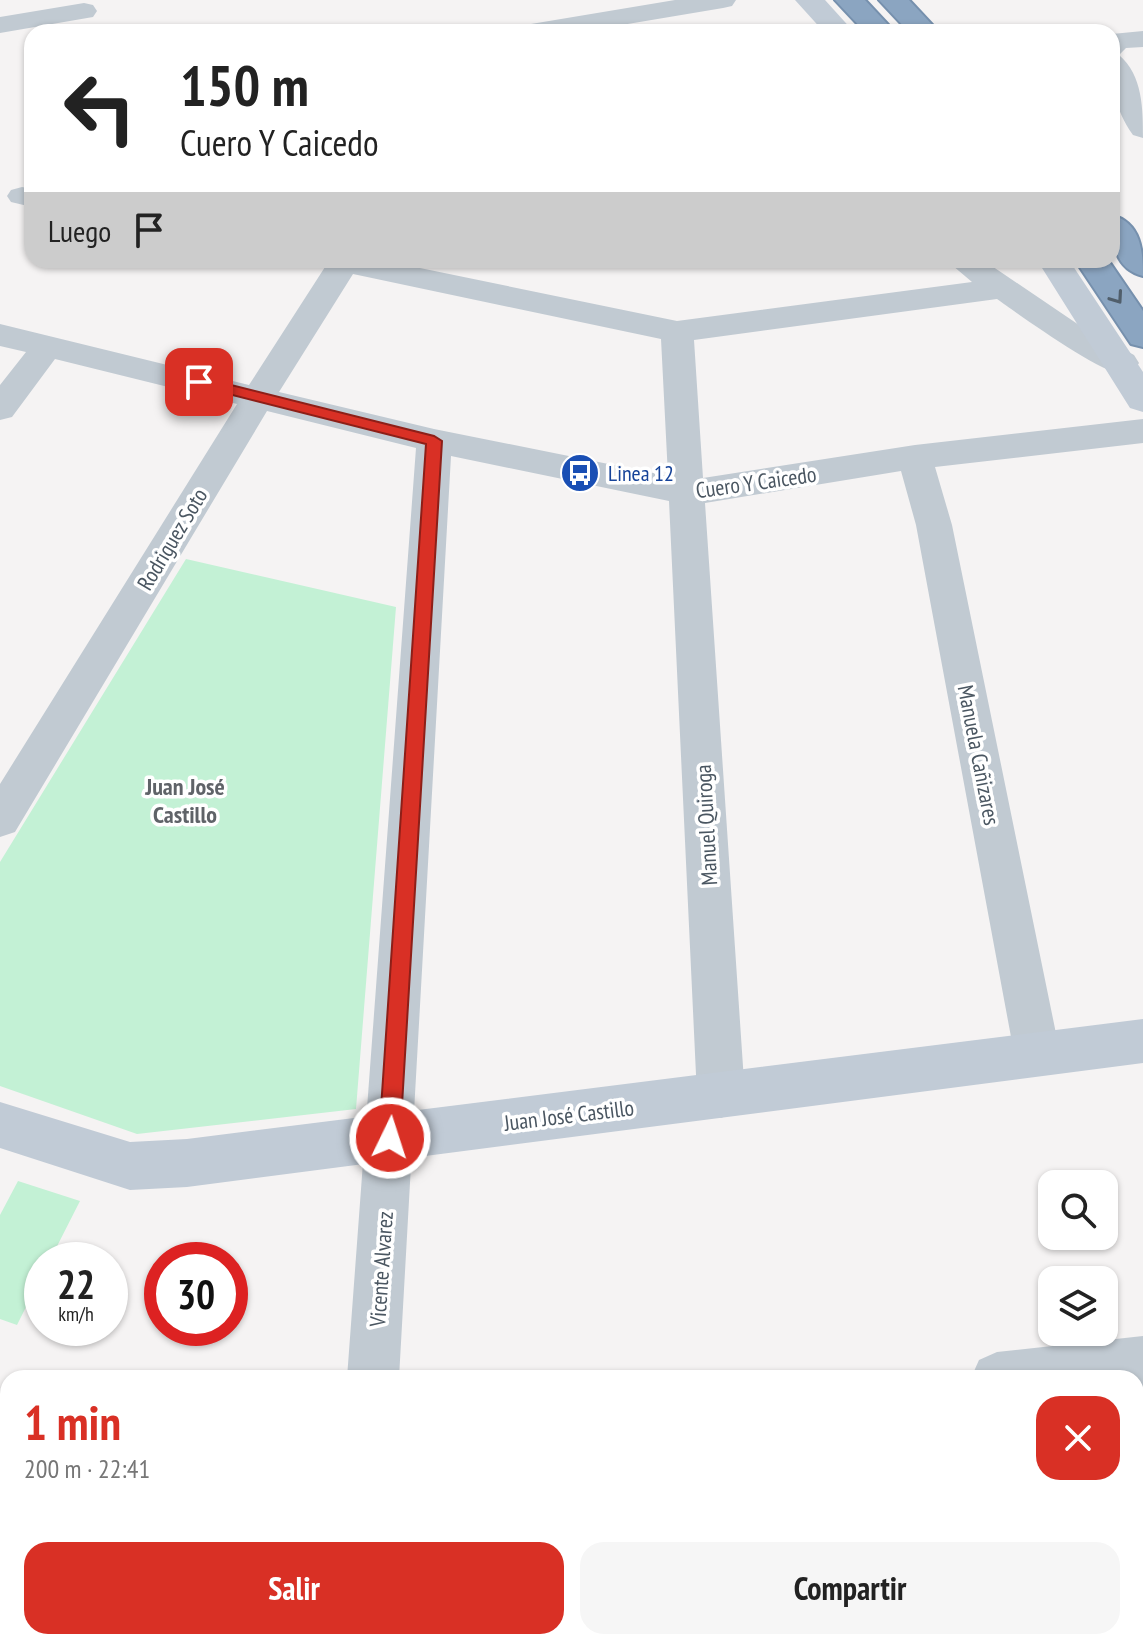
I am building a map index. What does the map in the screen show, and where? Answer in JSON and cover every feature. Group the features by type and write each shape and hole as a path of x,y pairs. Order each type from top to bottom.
{"highway":[{"path":"849,0 873,24"},
{"path":"893,0 917,24"},
{"path":"1120,236 1143,266"},
{"path":"1096,268 1143,336"}],"street":[{"path":"579,24 723,0"},
{"path":"809,0 832,24"},
{"path":"0,25 84,11"},
{"path":"1120,41 1143,39"},
{"path":"1120,79 1143,129"},
{"name":"Rodriguez Soto","path":"0,820 338,268"},
{"path":"375,268 677,332 1001,288"},
{"path":"973,268 1067,332 1122,363"},
{"path":"1058,268 1143,400"},
{"path":"677,332 687,492"},
{"name":"Cuero Y Caicedo","path":"0,335 434,441 687,492 730,489 915,457 1143,431"},
{"path":"0,409 48,346"},
{"name":"Vicente Alvarez","path":"374,1370 434,441"},
{"name":"Manuela Cañizares","path":"915,457 934,525 1037,1053"},
{"name":"Manuel Quiroga","path":"687,492 721,1096"},
{"name":"Juan José Castillo","path":"0,1125 130,1166 187,1163 1143,1041"},
{"path":"1070,1370 1143,1362"}],"green space":[{"path":"186,559 396,607 356,1109 137,1134 0,1086 0,862"},
{"path":"18,1181 80,1201 59,1242 24,1242 24,1311 17,1325 0,1319 0,1215"}],"place":[{"name":"Linea 12","path":"580,473"}],"district":[{"name":"Juan José Castillo","path":"185,801"}],"route":[{"path":"199,382 434,441 390,1138"}]}
